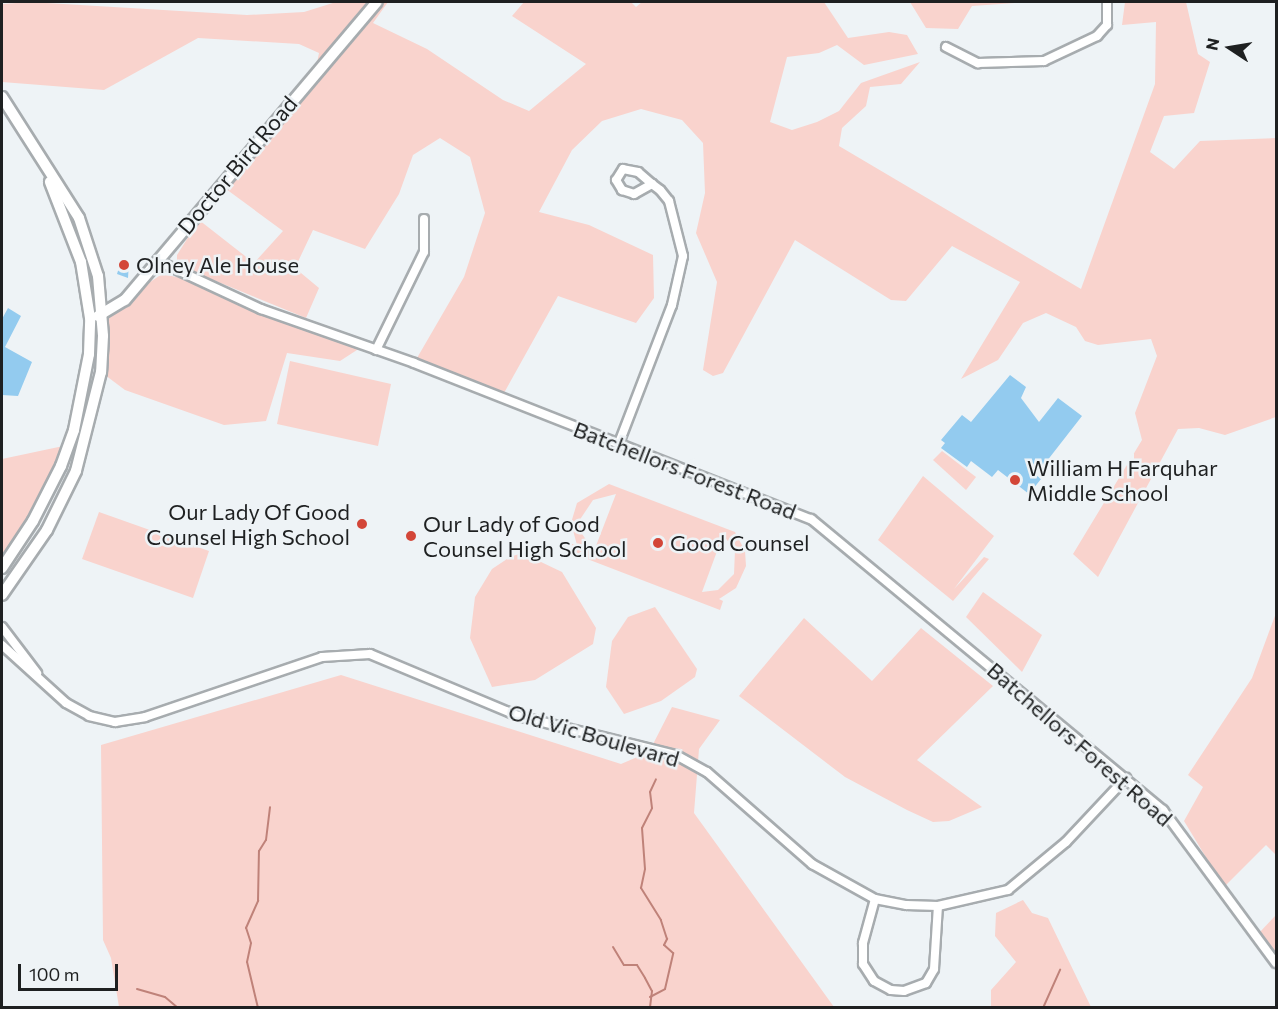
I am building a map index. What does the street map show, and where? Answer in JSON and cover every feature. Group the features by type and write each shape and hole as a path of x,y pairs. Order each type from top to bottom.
{"main road":[{"name":"Doctor Bird Road","path":"90,318 103,314 125,300 377,2"},
{"path":"2,98 79,218 98,276 103,314 101,372 76,471 47,530 2,595"},
{"path":"2,568 48,494 74,430 86,373 90,318 76,242 35,152"}],"street":[{"path":"946,47 978,63 1044,61 1097,36 1107,25 1107,2"},
{"path":"619,443 672,305 682,265 675,213 652,184"},
{"path":"376,350 423,252 424,219"},
{"name":"Batchellors Forest Road","path":"158,261 261,309 376,350 811,519 1126,778 1178,829 1276,963"},
{"name":"Old Vic Boulevard","path":"2,627 41,678"},
{"name":"Old Vic Boulevard","path":"2,645 78,710 123,722 322,657 370,654 528,719 676,755 707,771 812,864 875,899 938,906 1008,890 1036,871 1126,778"},
{"path":"875,899 863,944 864,964 874,981 891,990 904,991 926,982 934,969 938,906"}],"shaded area":[{"path":"30,2 247,15 304,12 336,2 388,2 373,23 427,49 503,100 529,111 586,64 512,16 524,2 631,2 636,7 642,2 824,2 848,38 889,32 907,35 918,54 864,65 837,45 819,53 787,57 770,122 792,130 817,122 839,111 861,83 920,62 901,84 870,87 866,106 842,128 839,146 1081,289 1155,84 1156,22 1122,25 1125,2 1186,2 1198,54 1210,62 1194,113 1164,116 1150,152 1174,169 1200,141 1276,138 1276,417 1225,435 1199,428 1178,429 1098,577 1073,554 1142,440 1135,413 1157,356 1151,339 1098,345 1085,341 1076,327 1046,313 1023,323 998,360 961,379 1020,282 952,246 906,301 891,300 795,240 723,373 713,376 703,370 717,282 696,233 705,193 703,143 682,120 641,109 602,121 572,150 539,212 589,225 653,255 654,298 636,323 558,296 504,393 417,358 464,277 485,213 470,157 440,138 413,155 399,194 365,249 313,230 295,268 319,288 306,318 177,265 177,255 199,220 254,263 283,231 226,189 315,73 319,53 299,44 198,38 104,90 2,82 2,4"},
{"path":"910,2 1027,2 972,6 958,29 926,28"},
{"path":"162,274 200,282 360,348 340,361 287,353 266,421 224,425 125,390 101,372 103,314"},
{"path":"290,361 391,384 378,446 277,424"},
{"path":"68,445 61,466 2,568 2,459"},
{"path":"942,451 976,477 966,490 933,460"},
{"path":"923,476 994,536 954,589 984,557 989,559 953,601 878,540"},
{"name":"Good Counsel","path":"609,484 735,532 745,551 746,566 736,588 719,599 723,601 720,610 569,552 572,544 577,545 571,523 577,503","holes":["616,494 594,551 580,531 581,518 593,500","723,535 735,550 734,574 718,590 702,592"]},
{"path":"99,512 209,551 193,598 82,559"},
{"path":"537,548 541,562 562,572 596,628 593,644 535,680 492,687 470,638 475,597 492,569 510,557"},
{"path":"983,592 1042,635 1022,672 966,617"},
{"path":"655,607 697,669 695,677 661,701 624,714 606,687 612,641 628,617"},
{"path":"1276,613 1276,855 1266,845 1224,887 1184,821 1203,787 1188,775 1252,678"},
{"path":"804,618 872,681 921,628 993,686 917,760 982,807 949,821 933,822 845,777 739,696"},
{"path":"341,675 621,764 649,752 672,707 720,720 699,749 694,813 834,1007 119,1007 111,958 103,940 101,745"},
{"path":"1023,900 1032,913 1048,918 1091,1007 991,1007 991,990 1016,962 995,936 996,913"},
{"path":"1276,915 1276,959 1258,934"}],"building":[{"name":"Olney Ale House","path":"122,258 129,261 128,278 117,274"},
{"path":"8,308 21,316 5,347 32,362 18,396 2,395 2,319"},
{"name":"William H Farquhar Middle School","path":"1010,375 1026,387 1021,398 1039,422 1058,398 1082,416 1036,475 1041,479 1029,494 998,470 992,477 971,461 967,467 941,448 945,443 941,440 962,415 971,422"}],"waterway":[{"path":"650,997 665,989 673,953 664,945 667,939 661,920 641,888 645,869 642,828 652,808 650,792 656,779"},
{"path":"258,1008 247,962 251,943 246,928 258,901 259,851 266,840 270,807"},
{"path":"613,947 624,965 637,965 645,978 652,991 650,1008"},
{"path":"1043,1008 1060,970"},
{"path":"137,989 165,997 178,1008"}],"place":[{"name":"Olney Ale House","path":"124,265"},
{"name":"William H Farquhar Middle School","path":"1015,480"},
{"name":"Our Lady Of Good Counsel High School","path":"362,524"},
{"name":"Our Lady of Good Counsel High School","path":"411,536"},
{"name":"Good Counsel","path":"658,543"}]}
